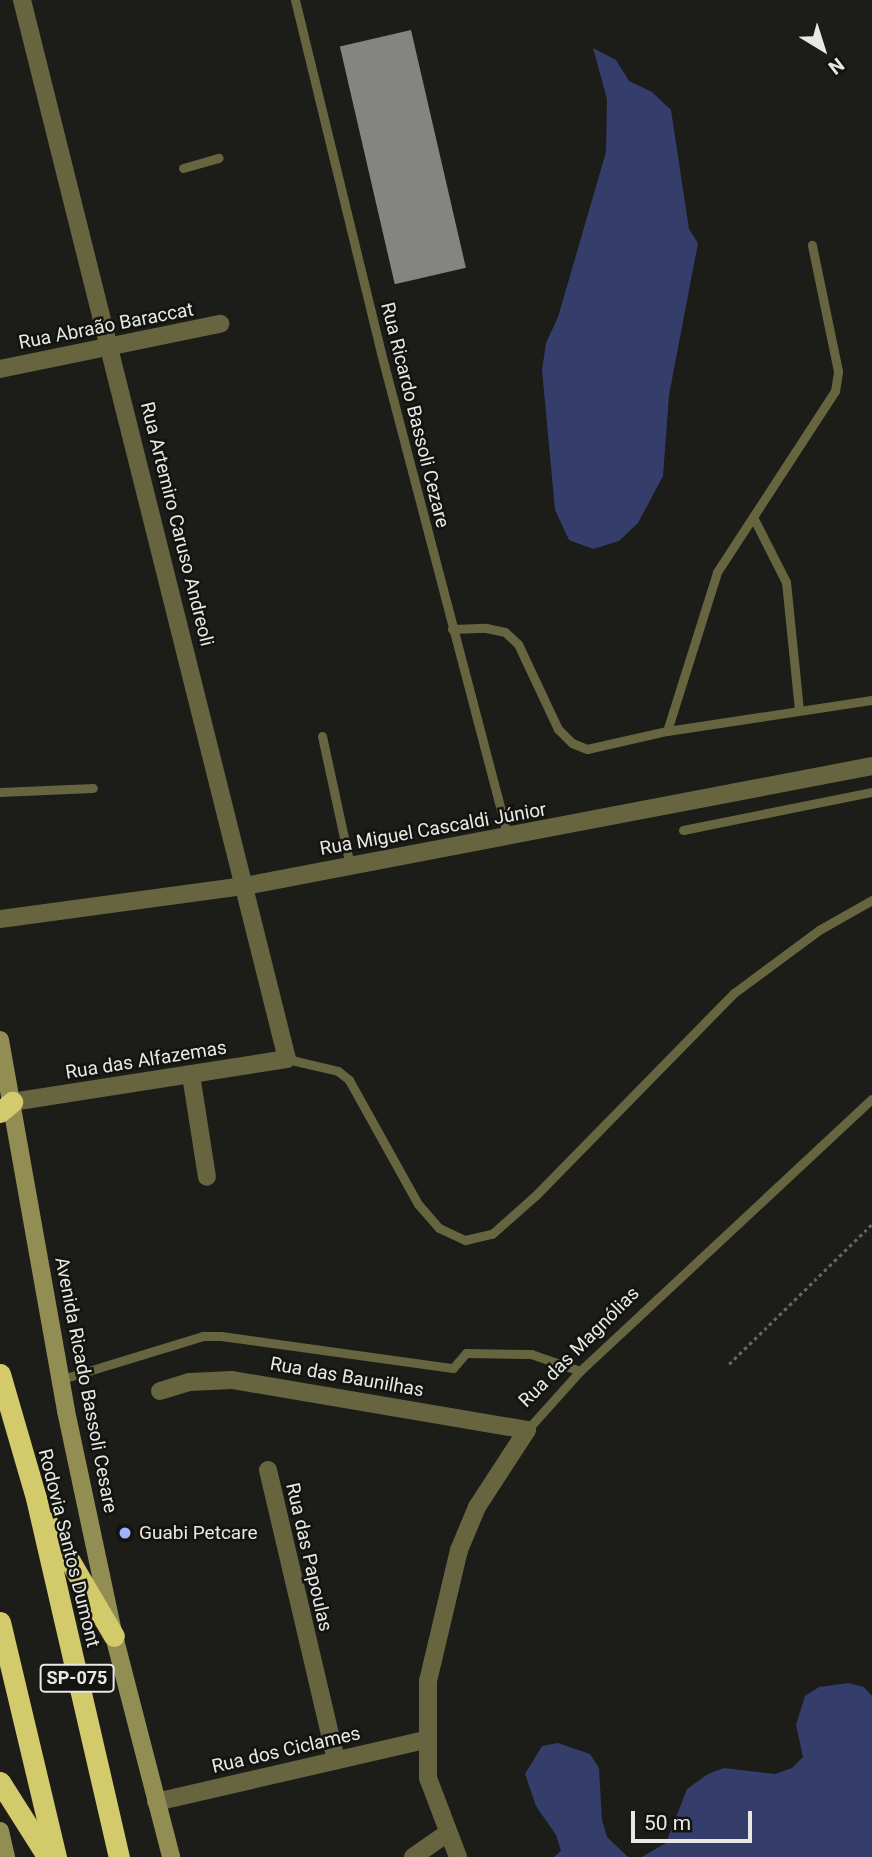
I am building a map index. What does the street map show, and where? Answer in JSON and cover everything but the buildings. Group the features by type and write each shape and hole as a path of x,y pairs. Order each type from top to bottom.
{"highway":[{"name":"Rodovia Santos Dumont","path":"0,1374 36,1498 119,1857"},
{"path":"36,1498 114,1636"},
{"name":"SP-075","path":"0,1622 56,1857"},
{"path":"0,1782 48,1857"}],"street":[{"name":"Rua Artemiro Caruso Andreoli","path":"22,0 246,886 287,1059"},
{"name":"Rua Abraão Baraccat","path":"0,369 111,349 220,324"},
{"name":"Rua Miguel Cascaldi Júnior","path":"0,919 246,886 872,766"},
{"name":"Avenida Ricado Bassoli Cesare","path":"0,1040 6,1107 60,1380 114,1636 171,1857"},
{"name":"Rua das Alfazemas","path":"6,1107 287,1059"},
{"path":"191,1075 206,1177"},
{"name":"Rua das Baunilhas","path":"160,1391 190,1382 232,1380 527,1430"},
{"name":"Rua das Magnólias","path":"458,1857 446,1835 428,1779 425,1740 428,1681 459,1550 477,1507 527,1430"},
{"name":"Rua das Papoulas","path":"268,1469 336,1760"},
{"name":"Rua dos Ciclames","path":"156,1802 425,1740"},
{"path":"0,1831 6,1857"},
{"path":"413,1857 446,1835"}],"lane":[{"name":"Rua Ricardo Bassoli Cezare","path":"295,0 452,629 508,837"},
{"path":"183,168 219,158"},
{"path":"667,731 717,572 835,391 838,371 812,245"},
{"path":"753,517 786,582 799,710"},
{"path":"452,629 486,628 505,632 517,644 558,729 572,743 587,749 667,731 872,700"},
{"path":"322,736 350,865"},
{"path":"0,792 93,788"},
{"path":"683,830 872,792"},
{"path":"287,1059 338,1071 349,1080 418,1204 439,1228 466,1240 492,1234 535,1196 734,993 819,930 872,900"},
{"name":"Rua das Magnólias","path":"527,1430 580,1371 872,1100"},
{"path":"60,1380 203,1336 221,1336 453,1368 466,1353 531,1354 580,1371"}],"path":[{"path":"729,1364 872,1224"}],"shaded area":[{"path":"593,48 616,60 629,81 652,92 671,110 689,229 698,243 669,395 663,476 638,523 619,541 593,549 569,540 555,510 542,370 546,343 558,317 606,152 607,99"},
{"path":"848,1683 864,1687 872,1696 872,1857 642,1857 666,1843 687,1789 708,1774 724,1768 775,1774 792,1768 803,1757 796,1725 805,1696 819,1687"},
{"path":"558,1743 590,1754 599,1768 602,1820 607,1837 628,1857 554,1857 561,1851 556,1835 536,1806 525,1774 542,1746"}],"place":[{"name":"Guabi Petcare","path":"125,1533"}]}
